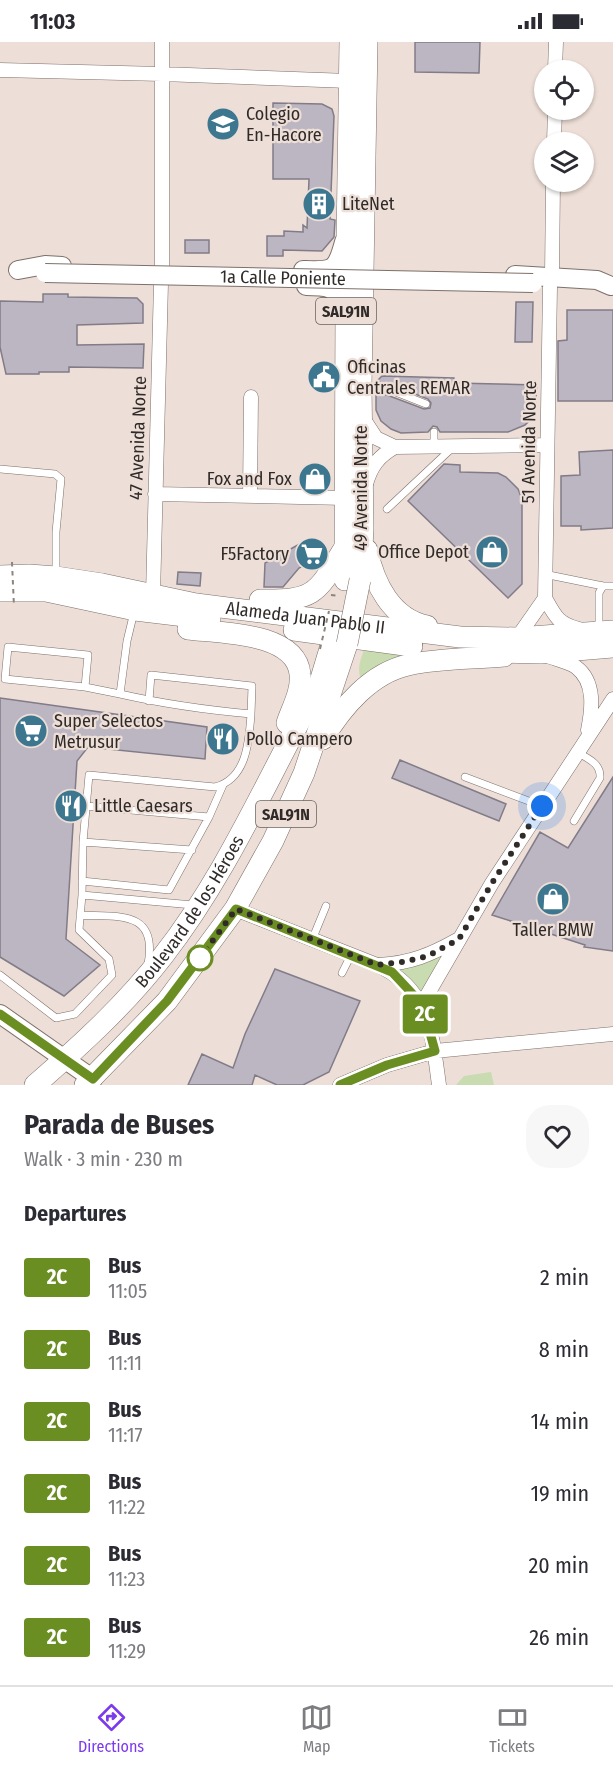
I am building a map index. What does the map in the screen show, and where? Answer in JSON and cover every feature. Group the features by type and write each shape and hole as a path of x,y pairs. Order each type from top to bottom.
{"main road":[{"name":"49 Avenida Norte","path":"350,42 349,81 355,234"},
{"name":"49 Avenida Norte","path":"333,645 342,604 352,580 363,529 354,501 354,308 355,234 367,42"},
{"name":"49 Avenida Norte","path":"352,580 347,544 354,501 361,414 368,387 354,308"},
{"path":"363,529 367,552 376,580 392,607 405,617 418,624 517,638"},
{"path":"163,597 284,600 302,598 324,581 347,544"},
{"name":"Alameda Juan Pablo II","path":"6,569 196,604 431,634 517,638 604,636"},
{"name":"Alameda Juan Pablo II","path":"0,591 46,591 135,610 447,650 541,653 604,636"},
{"path":"135,610 163,624 269,641 289,651 300,672 300,687 272,772"},
{"name":"Boulevard de los Héroes","path":"93,1083 167,1001 236,909 273,841 304,773 320,682 333,645"},
{"path":"304,773 334,721 345,707 368,686 390,672 407,665 541,653"},
{"name":"Boulevard de los Héroes","path":"35,1085 126,1002 199,906 243,830 272,772 317,706"}],"street":[{"name":"47 Avenida Norte","path":"162,42 162,275 155,494 163,597"},
{"path":"555,60 556,42"},
{"path":"0,70 349,81"},
{"name":"51 Avenida Norte","path":"544,598 545,283 552,192"},
{"name":"1a Calle Poniente","path":"327,278 355,234"},
{"name":"1a Calle Poniente","path":"355,234 377,280"},
{"name":"1a Calle Poniente","path":"9,271 45,280 162,275 327,278"},
{"name":"1a Calle Poniente","path":"9,271 545,283 597,289 612,286"},
{"name":"1a Calle Poniente","path":"327,278 337,294 354,308 377,280"},
{"name":"1a Calle Poniente","path":"377,280 533,291 545,283"},
{"path":"250,496 251,397"},
{"path":"361,414 376,438 395,447"},
{"path":"155,494 354,501 367,481 375,462 383,453 395,447 546,445"},
{"path":"517,638 544,598 559,621 565,626 604,636"},
{"path":"541,653 576,668 586,680 592,706 588,735"},
{"path":"422,1004 492,883 613,699"},
{"path":"236,909 377,965 399,978 422,1004 435,1051 439,1085"},
{"path":"377,965 428,956 459,939"},
{"path":"0,1014 66,1059 93,1083"},
{"path":"340,1085 387,1065 435,1051 613,1034"}],"lane":[{"path":"368,387 390,390 426,404"},
{"path":"434,432 431,446 435,454 434,464"},
{"path":"387,508 454,446"},
{"path":"0,469 55,474 61,479 56,532 56,577"},
{"path":"544,574 613,586"},
{"path":"603,586 599,593 604,636"},
{"path":"120,694 127,641 135,610"},
{"path":"85,687 88,655 8,647 3,676 85,687 194,709 251,714"},
{"path":"82,881 169,890 209,817 223,785 242,766 249,739 252,686 151,675 149,700"},
{"path":"574,821 600,778 600,771 596,764 577,752"},
{"path":"0,975 56,1018 75,1014 112,975 109,959 79,930 82,895 82,842 89,775 215,787 223,785"},
{"path":"465,777 542,806"},
{"path":"86,806 209,817"},
{"path":"82,842 192,850"},
{"path":"82,895 199,906"},
{"path":"312,940 326,906"},
{"path":"80,915 115,916 142,925 147,931 150,942 146,977"},
{"path":"342,974 351,955"}],"path":[{"path":"6,569 14,608"},
{"path":"329,611 333,645"}],"green space":[{"path":"364,650 431,655 361,680 359,668"},
{"path":"440,957 421,996 393,967 420,965"},
{"path":"491,1072 494,1085 456,1085 464,1076"}],"building":[{"path":"415,42 480,42 479,73 415,72"},
{"path":"273,103 322,104 332,109 334,116 330,219 335,220 334,237 322,251 283,250 283,256 267,256 267,236 284,236 284,231 303,232 303,225 307,228 309,179 273,179"},
{"path":"185,240 209,240 209,253 185,253"},
{"path":"43,294 68,294 68,297 137,298 143,304 143,323 77,325 77,345 144,344 143,368 69,367 69,372 6,374 0,347 0,301 43,302"},
{"path":"516,302 533,302 532,342 515,342"},
{"path":"567,310 613,310 613,401 558,401 558,341 567,340"},
{"path":"382,376 454,378 454,383 537,385 535,411 525,425 508,432 440,432 437,427 433,426 428,432 401,433 381,421 376,410 376,394 387,395 424,409 430,408 431,403 428,399 390,384 376,382"},
{"path":"613,450 613,528 581,530 581,526 561,526 561,476 580,475 579,452"},
{"name":"Office Depot","path":"444,464 460,465 460,472 498,473 506,477 518,489 522,499 522,584 508,598 408,501"},
{"name":"Fox and Fox","path":"306,467 323,468 323,489 306,488"},
{"path":"305,541 322,542 321,557 299,568 283,587 264,587 265,563"},
{"path":"178,572 201,573 200,586 177,584"},
{"path":"0,698 207,727 205,759 88,747 77,761 66,939 100,965 64,996 0,957"},
{"path":"400,760 506,804 499,821 392,778"},
{"name":"Taller BMW","path":"613,777 613,951 584,947 585,945 492,915 540,832 568,848"},
{"path":"275,969 360,1001 329,1072 303,1085 277,1085 255,1075 252,1085 188,1085 202,1054 233,1068 245,1034"}],"bus line":[{"name":"2C","path":"0,1014 93,1079 167,1001 236,909 392,972 422,1004 435,1051 387,1065 340,1085"}],"place":[{"name":"Colegio En-Hacore","path":"223,124"},
{"name":"LiteNet","path":"319,204"},
{"name":"Oficinas Centrales REMAR","path":"324,377"},
{"name":"Fox and Fox","path":"315,479"},
{"name":"Office Depot","path":"492,552"},
{"name":"F5Factory","path":"312,554"},
{"name":"Super Selectos Metrusur","path":"31,731"},
{"name":"Pollo Campero","path":"223,739"},
{"name":"Little Caesars","path":"71,806"},
{"name":"Taller BMW","path":"553,899"}],"route":[{"path":"200,958 236,909 377,965 416,960 428,956 459,939 542,806"}]}
